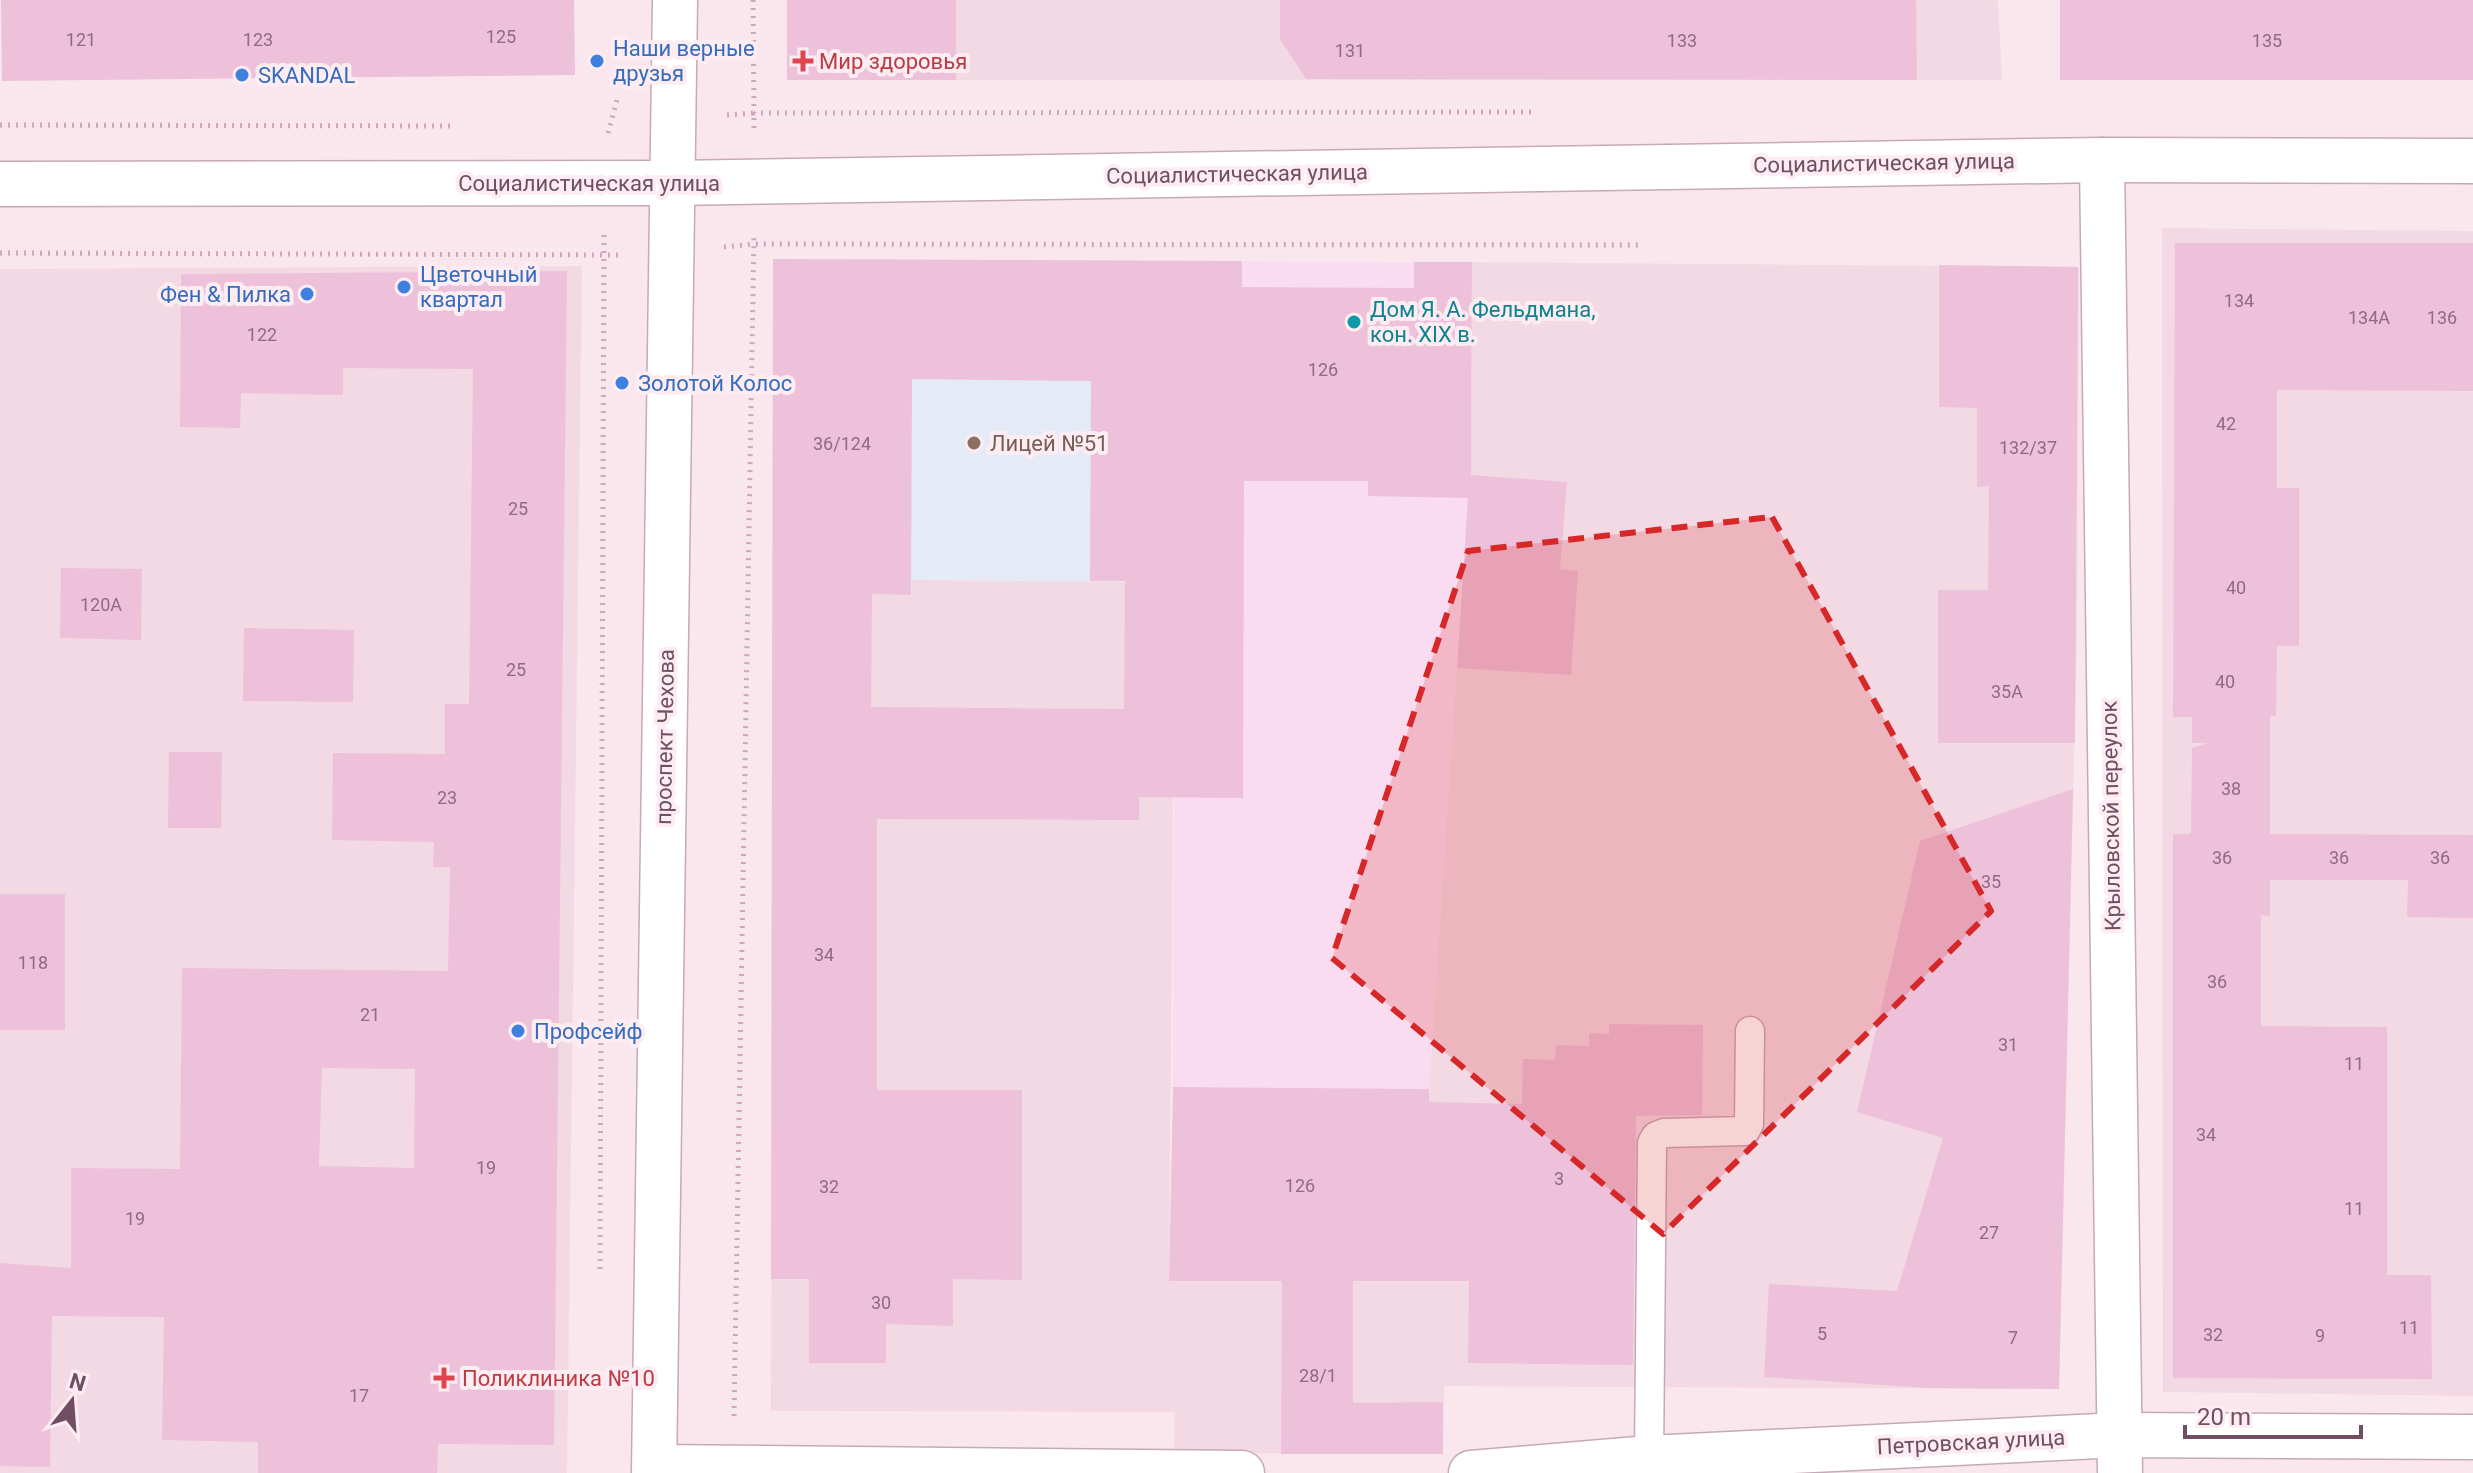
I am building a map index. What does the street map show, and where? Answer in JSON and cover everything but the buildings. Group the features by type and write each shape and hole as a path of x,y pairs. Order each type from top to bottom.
{"street":[{"name":"проспект Чехова","path":"654,1470 675,0"},
{"name":"Социалистическая улица","path":"0,184 673,183 2102,160 2473,161"},
{"name":"Крыловской переулок","path":"2102,160 2120,1454"},
{"name":"Петровская улица","path":"1471,1473 1649,1458 2120,1454 2473,1437"},
{"path":"654,1470 1242,1473"}],"lane":[{"path":"1649,1458 1652,1143 1656,1136 1664,1133 1745,1131 1749,1124 1750,1031"}],"path":[{"path":"753,0 754,113 1542,112"},
{"path":"600,1283 604,255 608,127"},
{"path":"0,253 604,255 672,254 754,244 1643,245"}],"highlighted area":[{"path":"1772,517 1991,911 1663,1234 1332,958 1468,551"}],"shaded area":[{"path":"787,0 1998,0 2002,80 787,80"},
{"path":"2162,228 2473,231 2473,1396 2163,1392"},
{"name":"Лицей №51","path":"773,259 1176,261 1175,582 912,580 911,595 872,594 872,552 772,552"},
{"path":"1176,261 1442,263 1471,455 1429,1089 1173,1087"},
{"path":"1472,262 2079,267 2077,638 2059,1389 1444,1386 1443,1454 1174,1453 1175,1413 1170,1412 771,1411 772,552 872,552 911,580 1175,582 1169,1281 1428,1281 1429,1089 1471,455"},
{"path":"582,266 567,1473 0,1473 0,269"}],"place":[{"name":"Наши верные друзья","path":"597,61"},
{"name":"Мир здоровья","path":"803,61"},
{"name":"SKANDAL","path":"242,75"},
{"name":"Цветочный квартал","path":"404,287"},
{"name":"Фен & Пилка","path":"307,294"},
{"name":"Дом Я. А. Фельдмана, кон. ХIХ в.","path":"1354,322"},
{"name":"Золотой Колос","path":"622,383"},
{"name":"Лицей №51","path":"974,443"},
{"name":"Профсейф","path":"518,1031"},
{"name":"Поликлиника №10","path":"444,1378"}]}
